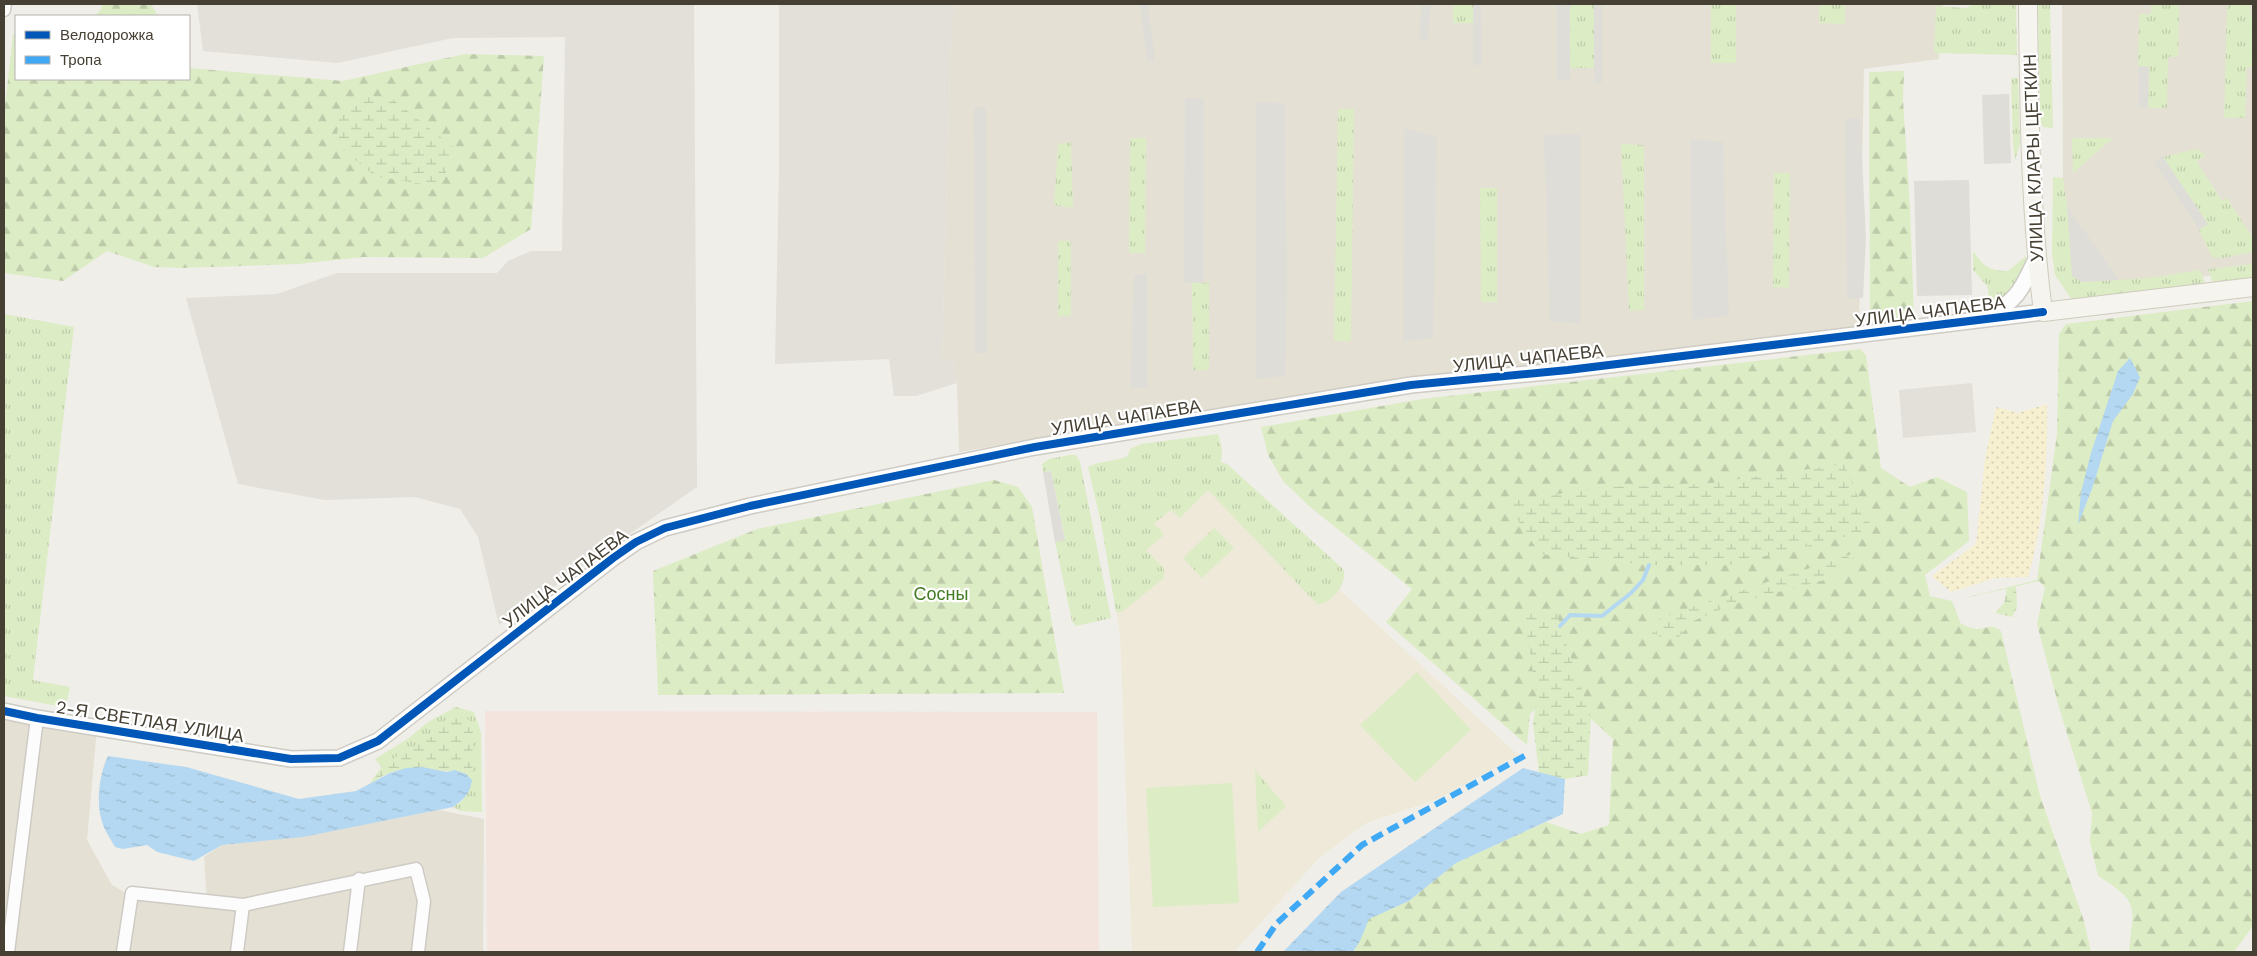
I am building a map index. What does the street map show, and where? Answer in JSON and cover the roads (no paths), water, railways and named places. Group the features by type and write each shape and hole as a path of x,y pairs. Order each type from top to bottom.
{"main road":[{"name":"УЛИЦА КЛАРЫ ЦЕТКИН","path":"2028,4 2029,132 2036,259 2043,312"},
{"name":"УЛИЦА ЧАПАЕВА","path":"2043,312 2253,287"}],"street":[{"path":"4,10 5,4"},
{"path":"1982,320 2004,308 2019,295 2036,259"},
{"name":"УЛИЦА ЧАПАЕВА","path":"292,759 339,758 378,741 628,547 665,528 712,515 1035,447 1401,387 1568,370 2043,312"},
{"name":"2-Я СВЕТЛАЯ УЛИЦА","path":"4,711 292,759"},
{"path":"8,952 38,718"},
{"path":"123,952 132,893 243,905 359,879 416,869 424,901 418,952"},
{"path":"350,952 359,879"},
{"path":"237,952 243,905"}],"water":[{"path":"2130,358 2140,377 2133,394 2113,421 2093,486 2078,525 2081,492 2091,453 2118,371"},
{"path":"108,756 186,767 299,799 356,791 390,773 406,768 422,767 447,772 455,770 466,774 472,780 466,796 453,807 303,837 222,845 194,861 157,852 147,845 123,849 115,847 103,825 99,803 101,778"},
{"path":"1523,768 1565,779 1563,814 1456,863 1409,901 1369,919 1353,952 1283,952 1341,892"}],"waterway":[{"path":"1560,626 1570,615 1602,616 1631,593 1643,580 1649,565"}],"park label":[{"name":"Сосны","path":"941,593"}]}
